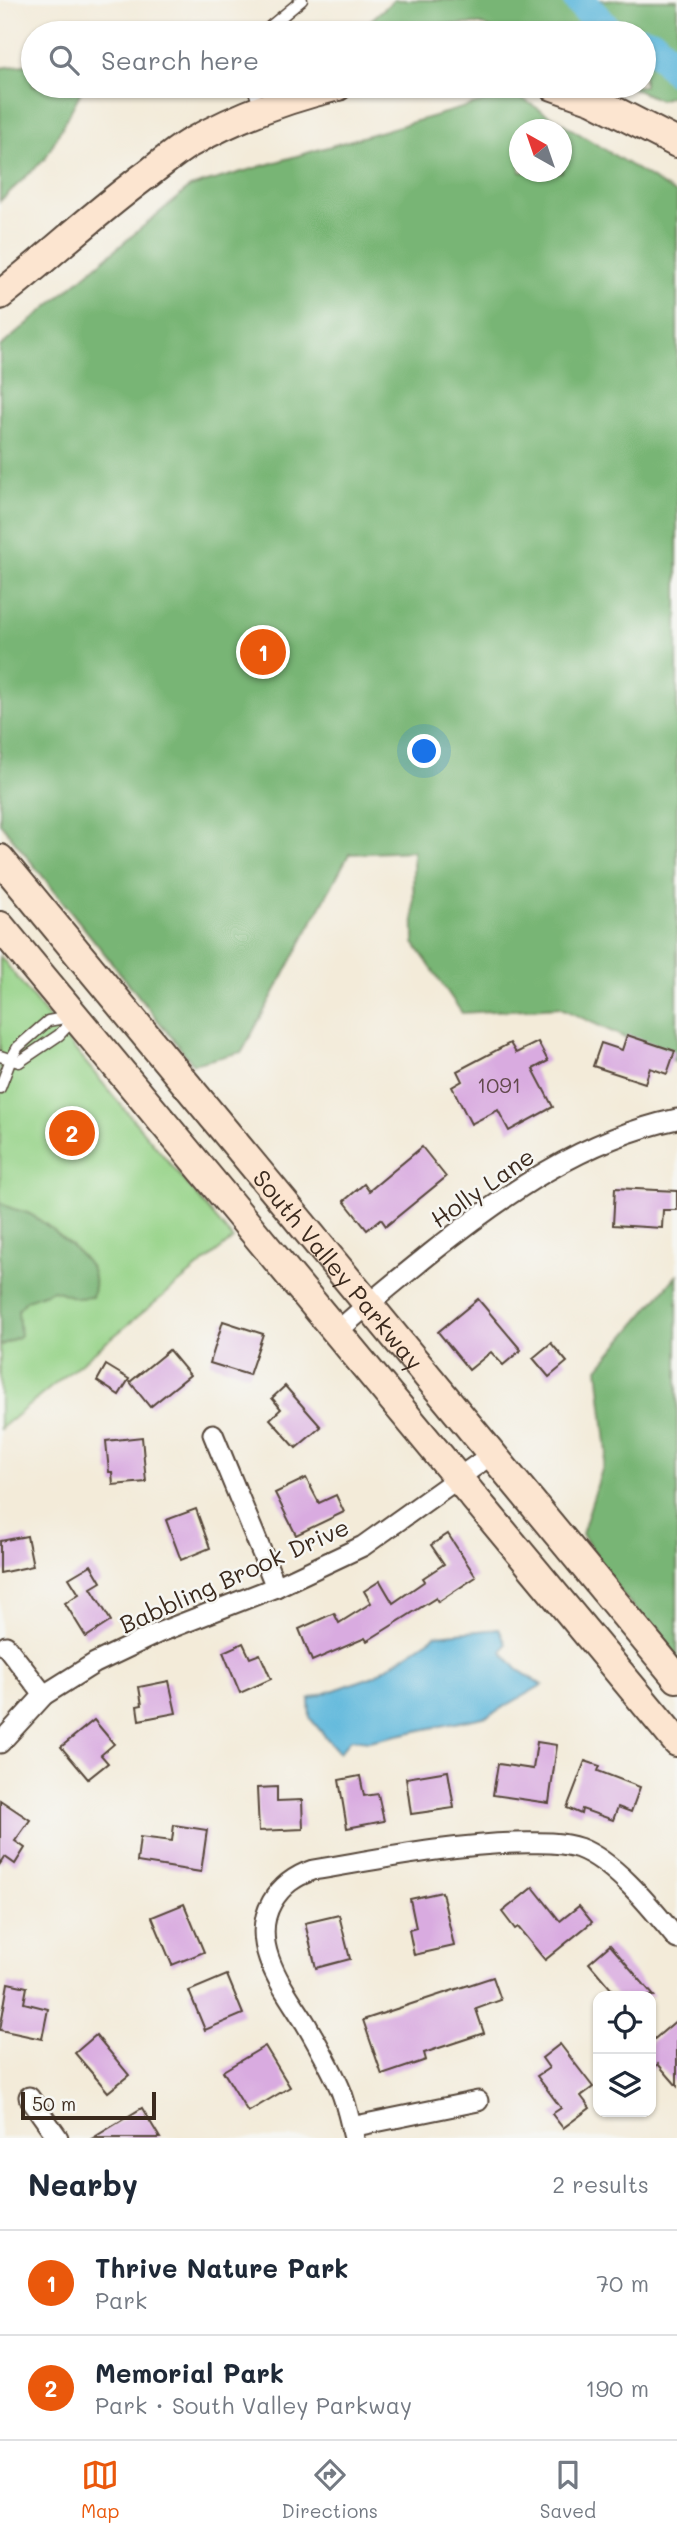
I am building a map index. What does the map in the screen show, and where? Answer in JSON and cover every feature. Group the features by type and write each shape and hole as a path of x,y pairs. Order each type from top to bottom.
{"main road":[{"path":"0,295 110,202 187,145 233,121 257,98"},
{"path":"587,98 677,143"},
{"name":"South Valley Parkway","path":"0,859 677,1678"},
{"name":"South Valley Parkway","path":"0,926 677,1742"},
{"path":"76,1016 107,989"}],"street":[{"name":"Holly Lane","path":"337,1332 472,1220 527,1181 580,1153 651,1124 677,1119"},
{"path":"213,1433 276,1587"},
{"name":"Babbling Brook Drive","path":"0,1743 44,1695 95,1663 158,1633 276,1587 363,1546 492,1454"},
{"path":"6,1646 44,1695"},
{"path":"478,2101 352,2132 341,2092 309,2029 276,1975 267,1952 263,1931 265,1914 278,1891 298,1875 313,1870 476,1844 565,1844 582,1849 613,1870 638,1892 677,1940"},
{"path":"29,2097 58,2138"}],"lane":[{"path":"277,21 302,0"},
{"path":"5,1057 19,1062 29,1058 59,1035 76,1016"},
{"path":"0,1088 5,1057 47,1021 76,1016"}],"green space":[{"path":"394,0 677,0 677,94 660,100 655,98 656,21 370,21"},
{"path":"21,65 21,98 78,98 45,159 0,201 0,68"},
{"path":"496,98 521,98 555,119 509,119 509,182 572,182 572,129 677,194 677,1062 559,1007 462,1013 414,943 413,851 349,854 242,1052 193,1064 0,823 0,347 190,187"},
{"path":"0,956 233,1239 0,1429"},
{"path":"0,1202 32,1215 62,1238 92,1270 94,1287 92,1297 76,1298 54,1290 27,1300 18,1310 20,1336 0,1346"},
{"path":"677,1275 677,1659 618,1589 582,1534 607,1453 598,1368"}],"water":[{"path":"499,1629 506,1644 502,1652 517,1669 542,1685 488,1716 369,1741 351,1739 339,1753 310,1718 309,1699 374,1676 436,1635"}],"building":[{"path":"627,1035 675,1051 667,1074 650,1068 645,1083 593,1066 601,1043 622,1050"},
{"path":"538,1042 548,1061 533,1069 553,1107 509,1131 498,1110 471,1124 452,1087 462,1081 457,1071 510,1043 516,1053"},
{"path":"422,1147 446,1177 386,1226 381,1219 367,1230 344,1201 364,1184 369,1191"},
{"path":"615,1188 677,1191 677,1210 663,1210 662,1228 613,1225"},
{"path":"478,1299 521,1350 503,1365 491,1352 469,1370 438,1332"},
{"path":"223,1321 263,1334 249,1375 210,1363"},
{"path":"551,1343 567,1362 549,1377 533,1358"},
{"path":"169,1350 190,1375 150,1407 130,1382"},
{"path":"106,1365 129,1379 119,1395 97,1381"},
{"path":"285,1386 321,1427 296,1448 270,1419 281,1409 272,1398"},
{"path":"142,1437 146,1482 113,1485 106,1441"},
{"path":"306,1478 319,1503 336,1495 344,1512 296,1535 275,1493"},
{"path":"196,1509 210,1548 181,1560 166,1520"},
{"path":"448,1534 476,1577 438,1602 436,1598 367,1641 365,1638 312,1661 299,1629 334,1613 339,1623 371,1603 364,1591 380,1581 393,1603 444,1564 431,1545"},
{"path":"27,1536 33,1566 0,1573 0,1541"},
{"path":"91,1565 101,1582 91,1588 111,1621 86,1637 65,1603 79,1594 69,1578"},
{"path":"243,1643 250,1658 260,1654 271,1679 240,1693 223,1652"},
{"path":"169,1681 176,1713 139,1720 137,1706 142,1705 139,1687"},
{"path":"94,1720 114,1744 101,1755 108,1763 88,1779 61,1747"},
{"path":"537,1742 557,1745 549,1803 493,1795 498,1764 533,1769"},
{"path":"585,1761 600,1766 598,1771 640,1787 631,1812 618,1807 613,1820 582,1809 581,1814 567,1808"},
{"path":"448,1771 454,1808 411,1814 406,1778"},
{"path":"360,1776 364,1796 378,1794 384,1821 347,1828 339,1780"},
{"path":"277,1787 277,1801 302,1800 303,1829 259,1831 257,1788"},
{"path":"0,1800 30,1820 15,1841 25,1848 15,1864 5,1857 0,1864"},
{"path":"174,1825 207,1830 201,1872 137,1862 140,1837 172,1841"},
{"path":"533,1887 560,1921 579,1906 592,1922 545,1960 502,1912"},
{"path":"442,1892 454,1946 414,1955 409,1930 416,1928 410,1899"},
{"path":"184,1904 204,1952 172,1965 152,1917"},
{"path":"339,1915 350,1959 316,1968 305,1923"},
{"path":"610,1945 650,1991 613,1991 589,1963"},
{"path":"227,1975 243,2014 205,2030 189,1991"},
{"path":"493,1977 501,2000 476,2009 484,2033 424,2053 426,2060 382,2075 363,2020"},
{"path":"8,1983 27,1987 24,2003 48,2009 42,2039 0,2030"},
{"path":"677,2020 677,2086 658,2064 656,2066 656,2038"},
{"path":"96,2035 129,2075 108,2092 75,2053"},
{"path":"560,2044 593,2087 581,2096 590,2108 563,2128 552,2114 561,2108 537,2076 549,2068 542,2058"},
{"path":"265,2046 290,2087 248,2112 223,2071"},
{"path":"142,2108 160,2138 93,2138"}],"waterway":[{"path":"579,0 598,21"},
{"path":"656,47 677,71"}],"place":[{"name":"Thrive Nature Park","path":"263,652"},
{"name":"Memorial Park","path":"72,1133"}]}
